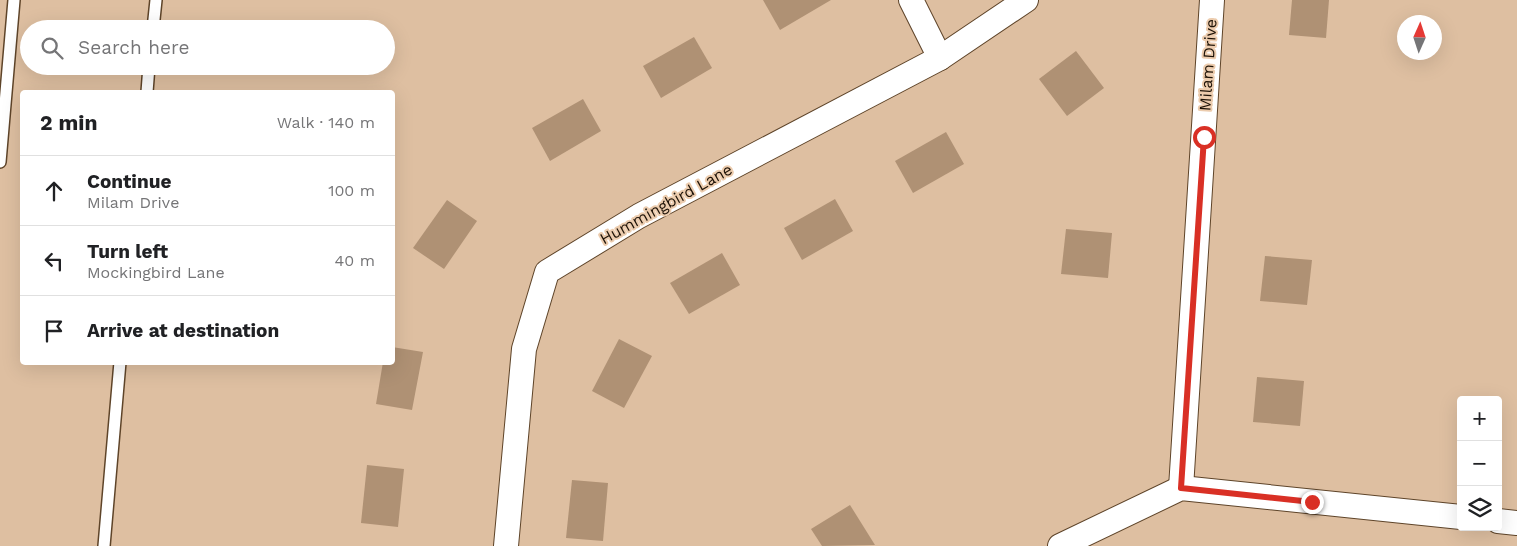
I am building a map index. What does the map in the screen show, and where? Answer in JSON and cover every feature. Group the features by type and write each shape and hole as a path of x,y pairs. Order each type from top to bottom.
{"street":[{"path":"911,0 940,58"},
{"name":"Hummingbird Lane","path":"506,546 524,349 547,272 639,216 940,58 1026,0"},
{"name":"Milam Drive","path":"1181,488 1212,0"},
{"path":"1060,546 1181,488 1457,517"},
{"path":"1502,521 1517,523"}],"lane":[{"path":"0,162 14,0"},
{"path":"154,20 156,0"},
{"path":"147,90 148,75"},
{"path":"104,546 120,365"}],"building":[{"path":"763,0 831,0 780,30"},
{"path":"1292,0 1329,0 1326,38 1289,35"},
{"path":"694,37 712,68 661,98 643,66"},
{"path":"1076,51 1104,88 1067,116 1039,79"},
{"path":"583,99 601,131 550,161 532,128"},
{"path":"946,132 964,164 913,193 895,161"},
{"path":"835,199 853,231 802,260 784,228"},
{"path":"447,200 477,221 444,269 413,248"},
{"path":"1066,229 1112,233 1108,278 1061,274"},
{"path":"722,253 740,285 689,314 670,283"},
{"path":"1265,256 1312,260 1307,305 1260,301"},
{"path":"619,339 652,356 624,408 592,391"},
{"path":"395,347 423,352 412,410 376,404 382,365 395,365"},
{"path":"1257,377 1304,381 1300,426 1253,422"},
{"path":"367,465 404,469 398,527 361,523"},
{"path":"572,480 608,483 603,541 566,538"},
{"path":"850,505 875,545 822,546 811,529"}],"route":[{"path":"1204,137 1181,488 1312,502"}]}
